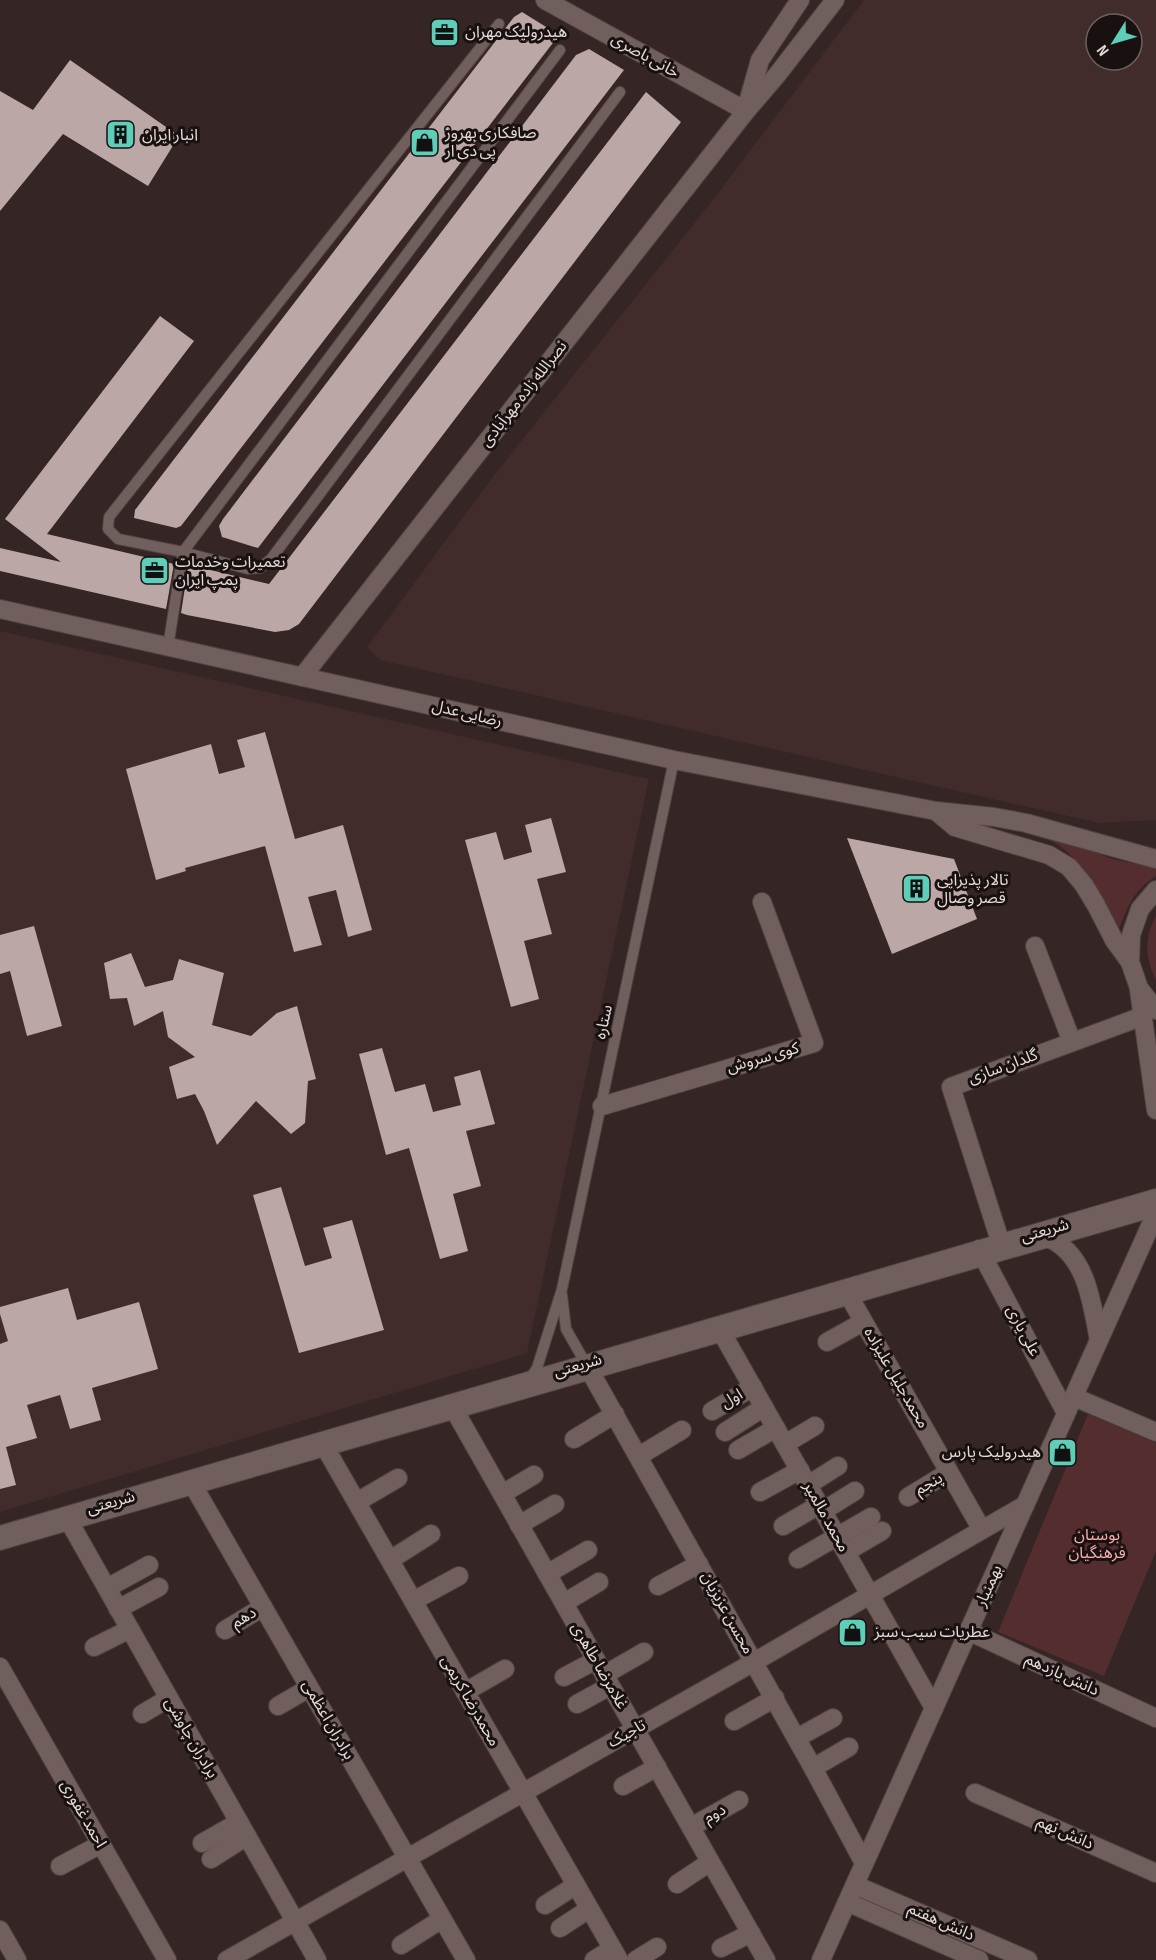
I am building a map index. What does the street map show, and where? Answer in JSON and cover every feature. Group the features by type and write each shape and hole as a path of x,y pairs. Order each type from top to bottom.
{"street":[{"name":"خانی باصری","path":"545,0 746,111"},
{"name":"نصرالله زاده مهرآبادی","path":"746,111 760,60 800,0"},
{"name":"نصرالله زاده مهرآبادی","path":"302,677 835,0"},
{"name":"رضایی عدل","path":"0,609 674,760 936,811 1026,823 1156,859"},
{"path":"936,811 955,827 1049,855 1069,867 1084,885 1114,940 1130,962 1149,1013 1156,1110"},
{"path":"1130,962 1131,934 1140,909 1156,890"},
{"name":"کوی سروش","path":"602,1106 814,1043 762,902"},
{"path":"1035,946 1072,1042"},
{"name":"گلدان سازی","path":"1001,1244 951,1086 1149,1013"},
{"name":"شریعتی","path":"0,1535 68,1520 453,1408 529,1380 589,1368 982,1255 1001,1244 1156,1198"},
{"name":"بهمنیار","path":"821,1960 1156,1212"},
{"path":"1031,1235 1055,1240 1073,1257 1084,1277 1099,1340"},
{"name":"علی یاری","path":"982,1255 1070,1405"},
{"name":"محمدجلیل علیزاده","path":"847,1294 982,1530"},
{"path":"827,1342 863,1322"},
{"name":"محمد مالمیر","path":"721,1331 934,1708"},
{"name":"محسن عزیزیان","path":"589,1368 775,1698 864,1863"},
{"name":"اول","path":"712,1411 753,1387"},
{"path":"1070,1405 1156,1432"},
{"path":"725,1432 764,1407"},
{"name":"غلامرضا طاهری","path":"453,1408 766,1960"},
{"path":"574,1439 615,1414"},
{"path":"738,1450 816,1426"},
{"path":"639,1456 682,1430"},
{"name":"محمدرضا کریمی","path":"324,1446 615,1955"},
{"path":"760,1492 838,1466"},
{"name":"پنجم","path":"908,1497 949,1472"},
{"path":"501,1494 534,1474"},
{"path":"357,1502 398,1478"},
{"name":"برادران اعظمی","path":"192,1484 466,1960"},
{"path":"783,1526 855,1491"},
{"name":"تاجیک","path":"227,1960 754,1662 1025,1505"},
{"path":"522,1529 557,1509"},
{"name":"برادران چاوشی","path":"68,1520 317,1960"},
{"path":"798,1559 841,1544 876,1524"},
{"path":"390,1560 431,1534"},
{"path":"547,1574 588,1550"},
{"path":"658,1586 699,1564"},
{"path":"107,1588 149,1565"},
{"path":"413,1601 459,1576"},
{"path":"564,1603 599,1582"},
{"path":"118,1609 159,1587"},
{"name":"دهم","path":"225,1630 263,1607"},
{"path":"94,1647 129,1629"},
{"name":"دانش یازدهم","path":"969,1631 1156,1718"},
{"path":"577,1704 604,1674 645,1652"},
{"name":"احمد غفوری","path":"0,1667 167,1960"},
{"path":"465,1692 505,1669"},
{"path":"564,1677 604,1674"},
{"path":"278,1706 309,1688"},
{"path":"142,1713 169,1698"},
{"path":"734,1721 775,1698"},
{"path":"797,1738 833,1718"},
{"path":"813,1768 849,1747"},
{"path":"623,1786 657,1767"},
{"name":"دانش نهم","path":"975,1792 1156,1873"},
{"name":"دوم","path":"691,1827 739,1800"},
{"path":"206,1851 243,1829"},
{"path":"60,1866 101,1844"},
{"path":"677,1884 710,1862"},
{"path":"545,1905 576,1885"},
{"name":"دانش هفتم","path":"855,1885 1028,1960"},
{"name":"دانش هفتم","path":"847,1902 979,1960"},
{"path":"560,1928 589,1909"},
{"path":"401,1945 442,1918"},
{"path":"0,1930 9,1953"},
{"path":"721,1948 751,1933"},
{"path":"636,1960 657,1947"},
{"path":"594,1960 615,1955"}],"lane":[{"path":"499,24 109,517 108,529 118,539 183,552 248,569 260,568 271,559 620,92"},
{"path":"168,646 183,552 560,50"},
{"name":"ستاره","path":"529,1380 537,1368 562,1289 674,760"},
{"path":"982,1255 1055,1240 1156,1212"},
{"name":"ستاره","path":"562,1289 566,1329 589,1368"},
{"path":"453,1408 589,1368"},
{"path":"0,1545 68,1520"}],"shaded area":[{"path":"864,0 1156,0 1156,820 1099,823 380,660 367,647 492,478 719,192"},
{"path":"0,631 649,779 527,1353 0,1512"}],"green space":[{"path":"1024,831 1070,841 1112,859 1156,868 1156,876 1137,893 1118,931 1092,883 1075,860 1055,843"},
{"path":"1156,916 1156,980 1147,948 1149,931"},
{"name":"بوستان فرهنگیان","path":"1088,1414 1156,1443 1156,1551 1104,1676 998,1632"}],"building":[{"path":"522,12 559,35 181,526 176,528 134,518 135,510 514,17"},
{"path":"589,49 624,70 258,548 222,537 219,526 223,519 576,55"},
{"name":"انبار ایران","path":"70,60 179,136 148,186 63,134 0,211 0,91 33,110"},
{"path":"646,92 681,122 299,624 289,630 275,632 181,613 188,568 198,570 198,567 269,584"},
{"path":"160,316 194,341 47,534 174,564 166,609 0,571 0,548 61,562 5,519"},
{"path":"265,732 295,839 343,825 372,930 348,937 336,890 308,897 322,945 294,952 265,846 185,868 186,871 156,880 126,769 211,744 219,774 245,767 237,740"},
{"path":"551,818 566,872 537,879 552,934 524,941 539,999 511,1007 465,840 496,832 504,860 532,852 525,825"},
{"name":"تالار پذیرایی قصر وصال","path":"847,838 954,859 977,919 892,954"},
{"path":"34,926 62,1026 27,1036 10,971 0,974 0,935"},
{"path":"131,953 145,987 173,980 179,959 224,973 212,1025 251,1036 277,1013 297,1006 316,1079 308,1081 305,1123 291,1134 256,1101 217,1145 195,1094 177,1099 169,1067 195,1057 168,1037 163,1011 134,1026 127,998 110,999 104,963"},
{"path":"382,1048 395,1092 425,1084 433,1112 461,1105 454,1077 480,1070 495,1124 466,1131 481,1186 453,1194 468,1251 440,1259 409,1148 386,1155 359,1054"},
{"path":"281,1187 305,1266 332,1258 323,1228 352,1220 384,1330 299,1353 253,1195"},
{"path":"68,1288 77,1320 139,1302 158,1369 92,1388 101,1420 70,1429 60,1395 27,1405 37,1438 6,1447 16,1485 0,1489 0,1344 8,1341 0,1307"}],"place":[{"name":"هیدرولیک مهران","path":"444,32"},
{"name":"انبار ایران","path":"121,135"},
{"name":"صافکاری بهروز پی دی ار","path":"424,142"},
{"name":"تعمیرات وخدمات پمپ ایران","path":"154,571"},
{"name":"تالار پذیرایی قصر وصال","path":"916,889"},
{"name":"هیدرولیک پارس","path":"1062,1452"},
{"name":"عطریات سیب سبز","path":"853,1632"}]}
